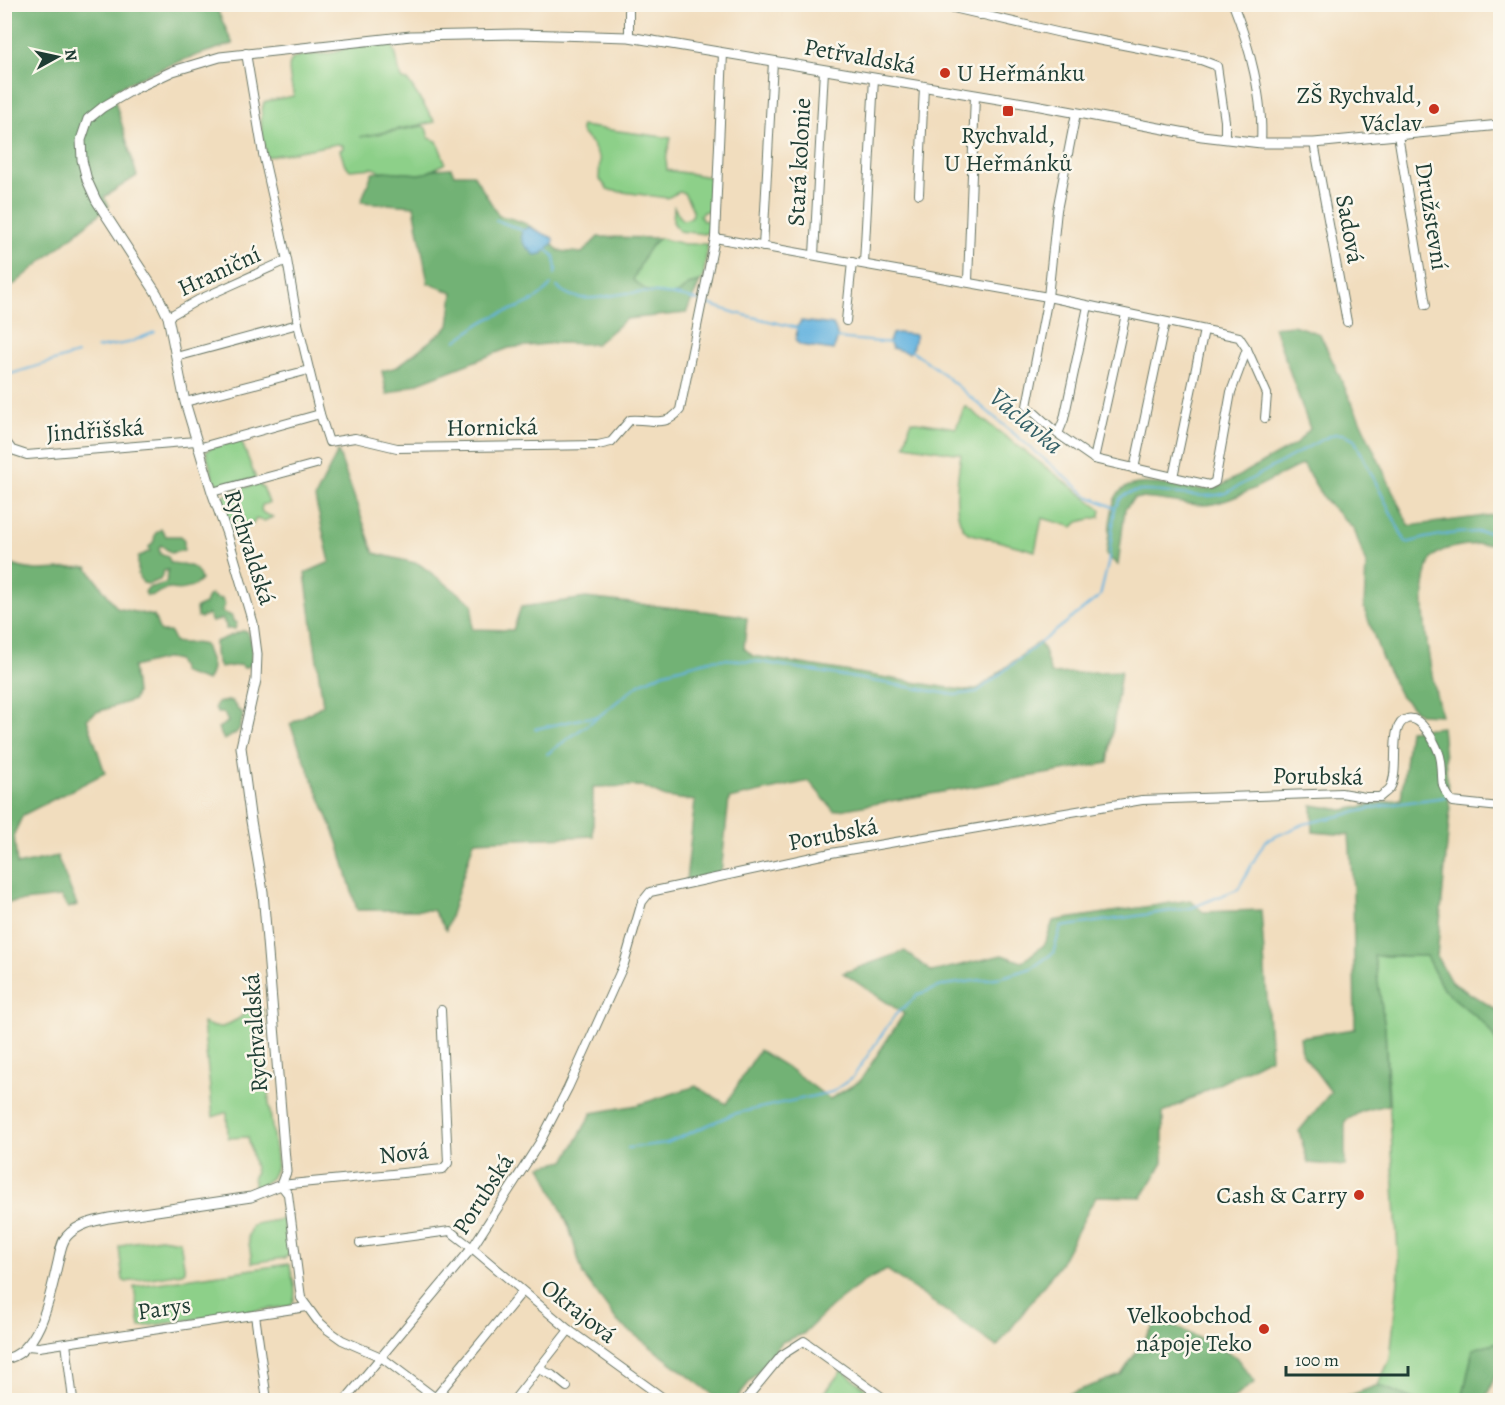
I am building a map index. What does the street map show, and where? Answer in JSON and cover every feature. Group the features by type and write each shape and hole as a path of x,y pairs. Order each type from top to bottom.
{"street":[{"path":"628,37 629,4"},
{"path":"936,4 1201,60 1217,66 1225,121 1225,139"},
{"path":"980,15 982,4"},
{"path":"1233,4 1246,37 1258,98 1262,143"},
{"name":"Petřvaldská","path":"246,53 411,36 519,34 628,37 1225,139 1262,143 1314,143 1500,125"},
{"name":"Hornická","path":"246,53 262,154 287,260 298,324 329,442 355,438 397,448 598,445 612,442 630,420 664,422 672,419 680,410 715,238 723,53"},
{"name":"Rychvaldská","path":"246,53 201,62 161,76 103,106 88,119 84,129 81,140 82,160 96,200 157,294 168,317 184,402 253,623 257,654 256,680 241,747 263,892 286,1172 281,1185 288,1194 301,1298 328,1330 342,1340 381,1357 436,1399"},
{"name":"Stará kolonie","path":"764,247 774,61"},
{"name":"Stará kolonie","path":"814,255 824,70"},
{"path":"864,263 874,78"},
{"path":"919,194 924,87"},
{"path":"968,281 975,95"},
{"path":"1076,113 1057,210 1048,297 1027,406 1058,434 1094,459 1209,485 1215,482 1231,392 1247,349"},
{"name":"Družstevní","path":"1398,135 1426,304"},
{"name":"Sadová","path":"1314,143 1347,322"},
{"path":"715,238 968,281 1239,337 1267,393 1265,418"},
{"name":"Hraniční","path":"168,317 198,300 287,260"},
{"path":"846,321 852,262"},
{"path":"1058,434 1064,419 1088,306"},
{"path":"1094,459 1126,314"},
{"path":"1134,469 1165,322"},
{"path":"176,357 298,324"},
{"path":"1173,477 1204,330"},
{"path":"184,402 309,370"},
{"name":"Jindřišská","path":"4,439 12,450 27,455 197,445 320,414"},
{"path":"212,492 316,464"},
{"name":"Porubská","path":"345,1401 472,1248 540,1142 568,1088 624,964 642,902 650,892 831,853 1143,800 1341,793 1380,797 1391,787 1394,778 1395,735 1398,725 1404,719 1413,718 1424,725 1439,753 1443,787 1452,802 1500,807"},
{"name":"Nová","path":"281,1185 443,1169 448,1163 449,1154 441,1010"},
{"path":"4,1359 10,1359 27,1346 38,1330 46,1309 65,1237 78,1228 87,1223 103,1220 251,1197 281,1185"},
{"path":"360,1243 450,1231 472,1248"},
{"name":"Okrajová","path":"472,1248 569,1330 666,1401"},
{"path":"436,1399 522,1292"},
{"name":"Parys","path":"27,1346 39,1347 307,1307"},
{"path":"255,1315 267,1401"},
{"path":"514,1401 569,1330"},
{"path":"745,1401 782,1355 804,1341 886,1401"},
{"path":"66,1343 73,1401"},
{"path":"539,1369 552,1375 567,1387"}],"green space":[{"path":"5,5 215,5 233,44 171,65 112,91 137,176 104,197 109,206 5,292"},
{"path":"388,42 392,45 396,55 403,80 408,81 435,122 360,137 423,126 429,138 437,141 444,164 426,173 418,174 381,171 373,168 350,170 344,163 340,150 343,145 337,144 267,157 262,130 264,102 294,96 289,71 293,59 298,56 331,53 346,47"},
{"path":"581,126 671,138 666,159 667,170 710,177 711,210 703,212 700,216 703,221 710,220 708,232 704,234 679,231 673,222 674,207 682,220 692,216 692,209 684,193 679,192 667,198 608,190 599,178 600,159 592,144 581,132"},
{"path":"451,168 454,174 473,174 499,216 533,228 559,251 582,253 598,237 659,238 647,252 633,280 647,291 670,295 678,294 688,285 700,282 686,313 626,319 596,344 556,343 509,348 387,395 382,371 397,367 449,326 453,293 428,283 414,206 361,202 372,173 385,171 418,174 435,169"},
{"path":"659,238 684,244 708,244 703,278 700,282 688,285 678,294 670,295 647,291 632,280 647,252"},
{"path":"1293,325 1320,334 1409,526 1500,514 1500,543 1465,545 1447,549 1434,556 1427,569 1424,587 1426,633 1441,715 1419,714 1400,695 1383,661 1364,608 1366,564 1354,529 1324,499 1303,464 1240,495 1215,504 1195,505 1134,498 1125,509 1118,565 1106,555 1113,505 1122,489 1147,483 1207,489 1219,487 1296,444 1310,429 1274,327"},
{"path":"965,406 1101,509 1100,517 1078,522 1073,527 1042,518 1035,551 968,533 962,527 957,508 961,454 905,445 911,421 956,428"},
{"path":"241,440 256,479 218,485 213,478 206,452 212,447"},
{"path":"338,451 374,553 419,564 473,604 472,629 513,630 521,607 586,598 738,615 747,618 744,648 753,656 968,691 979,688 1039,642 1044,650 1051,674 1121,671 1108,763 834,811 809,781 729,799 721,873 686,880 695,801 665,797 642,786 593,787 593,836 474,841 446,930 433,910 357,910 338,842 290,724 323,705 305,573 330,562 315,498"},
{"path":"257,484 263,487 269,503 262,505 261,510 273,517 264,521 256,519 252,525 231,531 222,504 223,497 232,491"},
{"path":"161,529 166,536 181,536 184,540 184,550 171,553 161,545 160,554 168,557 171,563 186,565 197,570 201,580 186,589 168,588 147,596 145,592 148,588 166,583 168,570 164,571 160,580 148,584 143,583 138,574 138,557 150,551 149,547 154,541 155,534"},
{"path":"5,554 8,563 28,569 87,567 117,608 154,616 160,632 170,632 175,642 205,645 212,666 207,681 183,673 177,660 168,658 133,667 136,693 134,700 97,712 87,719 105,773 23,815 14,834 17,865 57,856 77,905 68,908 61,897 5,903"},
{"path":"208,596 222,599 225,604 222,612 232,616 233,621 237,623 235,629 226,629 222,619 212,622 208,614 201,618 197,617 196,608 205,604"},
{"path":"247,631 252,643 251,665 244,668 240,665 220,668 215,654 215,642"},
{"path":"232,701 243,713 239,730 224,740 218,728 228,722 224,713 217,713 215,707 217,703"},
{"path":"1442,727 1450,811 1437,957 1451,982 1500,1012 1500,1047 1486,1025 1443,989 1426,956 1374,956 1385,1028 1388,1105 1362,1111 1345,1121 1345,1166 1308,1163 1299,1131 1331,1092 1302,1053 1300,1037 1355,1029 1353,889 1349,835 1313,832 1312,805 1343,810 1401,799 1409,730"},
{"path":"1190,900 1203,912 1261,910 1271,1057 1163,1113 1163,1163 1142,1197 1096,1196 1060,1264 997,1347 887,1270 865,1281 832,1306 803,1334 782,1342 735,1400 720,1400 618,1322 583,1275 569,1227 541,1166 565,1161 592,1113 637,1105 696,1086 726,1104 759,1050 790,1069 830,1099 860,1081 904,1014 843,973 905,951 932,972 1002,955 1022,962 1045,944 1053,921"},
{"path":"1374,956 1426,956 1443,989 1486,1025 1500,1047 1500,1341 1473,1349 1462,1400 1415,1400 1378,1385 1390,1359 1399,1271 1385,1028"},
{"path":"263,1009 269,1104 277,1166 271,1178 255,1190 253,1176 256,1173 248,1137 228,1138 227,1112 213,1117 203,1023 223,1027 248,1011"},
{"path":"283,1219 289,1255 284,1258 252,1263 248,1236 251,1227 255,1224"},
{"path":"160,1238 180,1241 185,1271 126,1282 123,1280 119,1247 128,1243"},
{"path":"288,1264 295,1293 290,1306 140,1327 134,1287"},
{"path":"1159,1318 1236,1357 1255,1382 1231,1400 1058,1400 1060,1397 1121,1375"},
{"path":"1500,1341 1500,1364 1485,1400 1462,1400 1473,1349"},
{"path":"842,1370 880,1400 819,1400"},
{"path":"1378,1385 1415,1400 1338,1400"}],"water":[{"path":"529,227 553,238 554,242 542,254 535,255 522,241 522,230"},
{"path":"801,321 833,325 837,338 833,350 800,345 796,341 797,327"},
{"path":"892,334 916,335 909,353 892,348 889,342"}],"waterway":[{"name":"Václavka","path":"496,220 524,231"},
{"name":"Václavka","path":"545,248 554,256 555,274"},
{"path":"456,341 484,321 538,298 551,285"},
{"name":"Václavka","path":"557,287 574,297 583,298 647,292 700,301"},
{"name":"Václavka","path":"705,303 798,328"},
{"path":"97,348 128,343 155,332"},
{"name":"Václavka","path":"835,338 892,343"},
{"name":"Václavka","path":"910,350 936,368 1088,496 1115,508 1123,496 1132,492 1200,496 1226,493 1319,441 1335,434 1344,434 1354,439 1406,543 1453,534 1500,533"},
{"path":"4,376 77,354"},
{"path":"535,729 598,717 639,684 665,672 710,660 761,662 955,695 977,692 1100,596 1108,564 1115,508"},
{"path":"547,754 598,717"},
{"path":"628,1148 667,1143 733,1114 832,1092 853,1077 895,1015 919,994 945,985 1002,977 1032,968 1053,953 1061,927 1191,908 1238,889 1265,841 1304,824 1387,805 1446,797"},
{"path":"1451,797 1500,802"}],"place":[{"name":"U Heřmánku","path":"945,73"},
{"name":"ZŠ Rychvald, Václav","path":"1434,109"},
{"name":"Rychvald, U Heřmánků","path":"1008,111"},
{"name":"Cash & Carry","path":"1359,1195"},
{"name":"Velkoobchod nápoje Teko","path":"1264,1329"}]}
